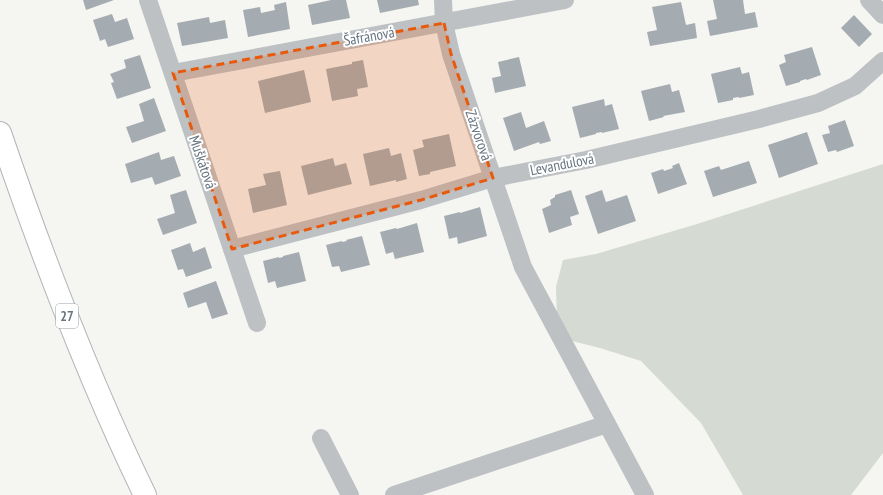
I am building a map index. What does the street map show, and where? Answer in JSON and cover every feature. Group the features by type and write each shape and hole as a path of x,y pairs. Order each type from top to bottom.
{"main road":[{"name":"27","path":"0,133 49,270 87,368 145,495"}],"street":[{"name":"Muškátová","path":"148,0 257,323"},
{"name":"Zázvorová","path":"443,0 444,23 451,54 523,267 645,495"},
{"name":"Šafránová","path":"173,73 565,0"},
{"path":"869,0 883,16"},
{"name":"Levandulová","path":"232,249 421,200 493,178 586,160 759,119 818,103 855,86 883,60"},
{"path":"394,495 607,424"},
{"path":"321,438 350,495"}],"highlighted area":[{"path":"444,23 451,54 493,178 421,200 232,249 173,73"}],"shaded area":[{"path":"883,164 883,453 851,495 743,495 701,423 641,361 568,340 557,319 556,287 563,260 596,254 697,224"}],"building":[{"path":"83,0 114,0 86,10"},
{"path":"331,0 346,0 350,18 312,25 308,5"},
{"path":"377,0 418,0 419,5 380,13"},
{"path":"713,0 743,0 745,14 755,12 758,27 710,36 707,21 717,19"},
{"path":"286,2 290,29 248,37 243,10 260,7 261,13 275,10 274,5"},
{"path":"681,2 686,25 695,23 697,38 650,46 647,32 657,30 652,7"},
{"path":"112,14 115,22 127,18 134,39 108,47 105,39 100,41 93,20"},
{"path":"854,15 872,34 859,47 841,28"},
{"path":"209,17 210,23 225,20 228,38 182,46 177,23"},
{"path":"812,47 821,75 786,86 779,65 786,62 784,55"},
{"path":"140,55 151,88 117,99 111,83 114,82 110,74 126,68 124,60"},
{"path":"519,57 526,86 495,93 492,78 501,76 498,62"},
{"path":"363,60 368,87 357,89 358,96 332,101 326,69 352,64 352,62"},
{"path":"740,67 742,74 749,72 754,95 733,98 733,100 718,103 711,74"},
{"path":"304,70 311,102 265,113 258,81"},
{"path":"670,84 672,92 679,90 685,112 663,116 664,117 649,121 641,91"},
{"path":"154,98 166,131 132,143 126,127 144,121 139,104"},
{"path":"604,99 605,106 612,104 619,129 596,133 580,138 572,107"},
{"path":"521,112 526,128 544,121 551,141 540,144 539,142 514,151 503,118"},
{"path":"845,120 854,146 837,152 836,150 828,152 822,135 830,133 828,126"},
{"path":"807,132 818,164 779,178 768,145"},
{"path":"449,134 456,166 419,176 413,150 424,147 422,140"},
{"path":"389,148 391,156 401,153 407,179 370,186 363,154"},
{"path":"159,152 161,160 174,156 181,176 155,185 152,177 131,183 125,164"},
{"path":"333,158 335,166 346,163 352,184 308,195 301,166"},
{"path":"749,161 757,183 713,197 704,171 719,166 721,170"},
{"path":"679,163 687,184 658,194 651,173 663,169 664,171 673,168 672,166"},
{"path":"280,171 287,205 253,213 248,189 266,185 263,174"},
{"path":"186,190 197,223 163,235 157,219 175,213 170,195"},
{"path":"571,190 579,214 570,217 572,225 549,233 542,209 551,205 550,200 555,197 555,195"},
{"path":"602,190 606,202 627,195 636,221 598,234 585,196"},
{"path":"480,207 487,236 458,244 457,237 449,239 444,216"},
{"path":"417,223 424,252 395,259 393,252 386,254 380,232"},
{"path":"362,236 370,265 341,272 339,266 332,267 326,245 347,241 346,240"},
{"path":"190,243 193,252 205,247 212,268 186,277 183,269 178,270 171,250"},
{"path":"299,252 306,281 277,288 275,281 268,283 263,261"},
{"path":"216,281 228,314 212,319 206,302 188,308 183,293"}]}
